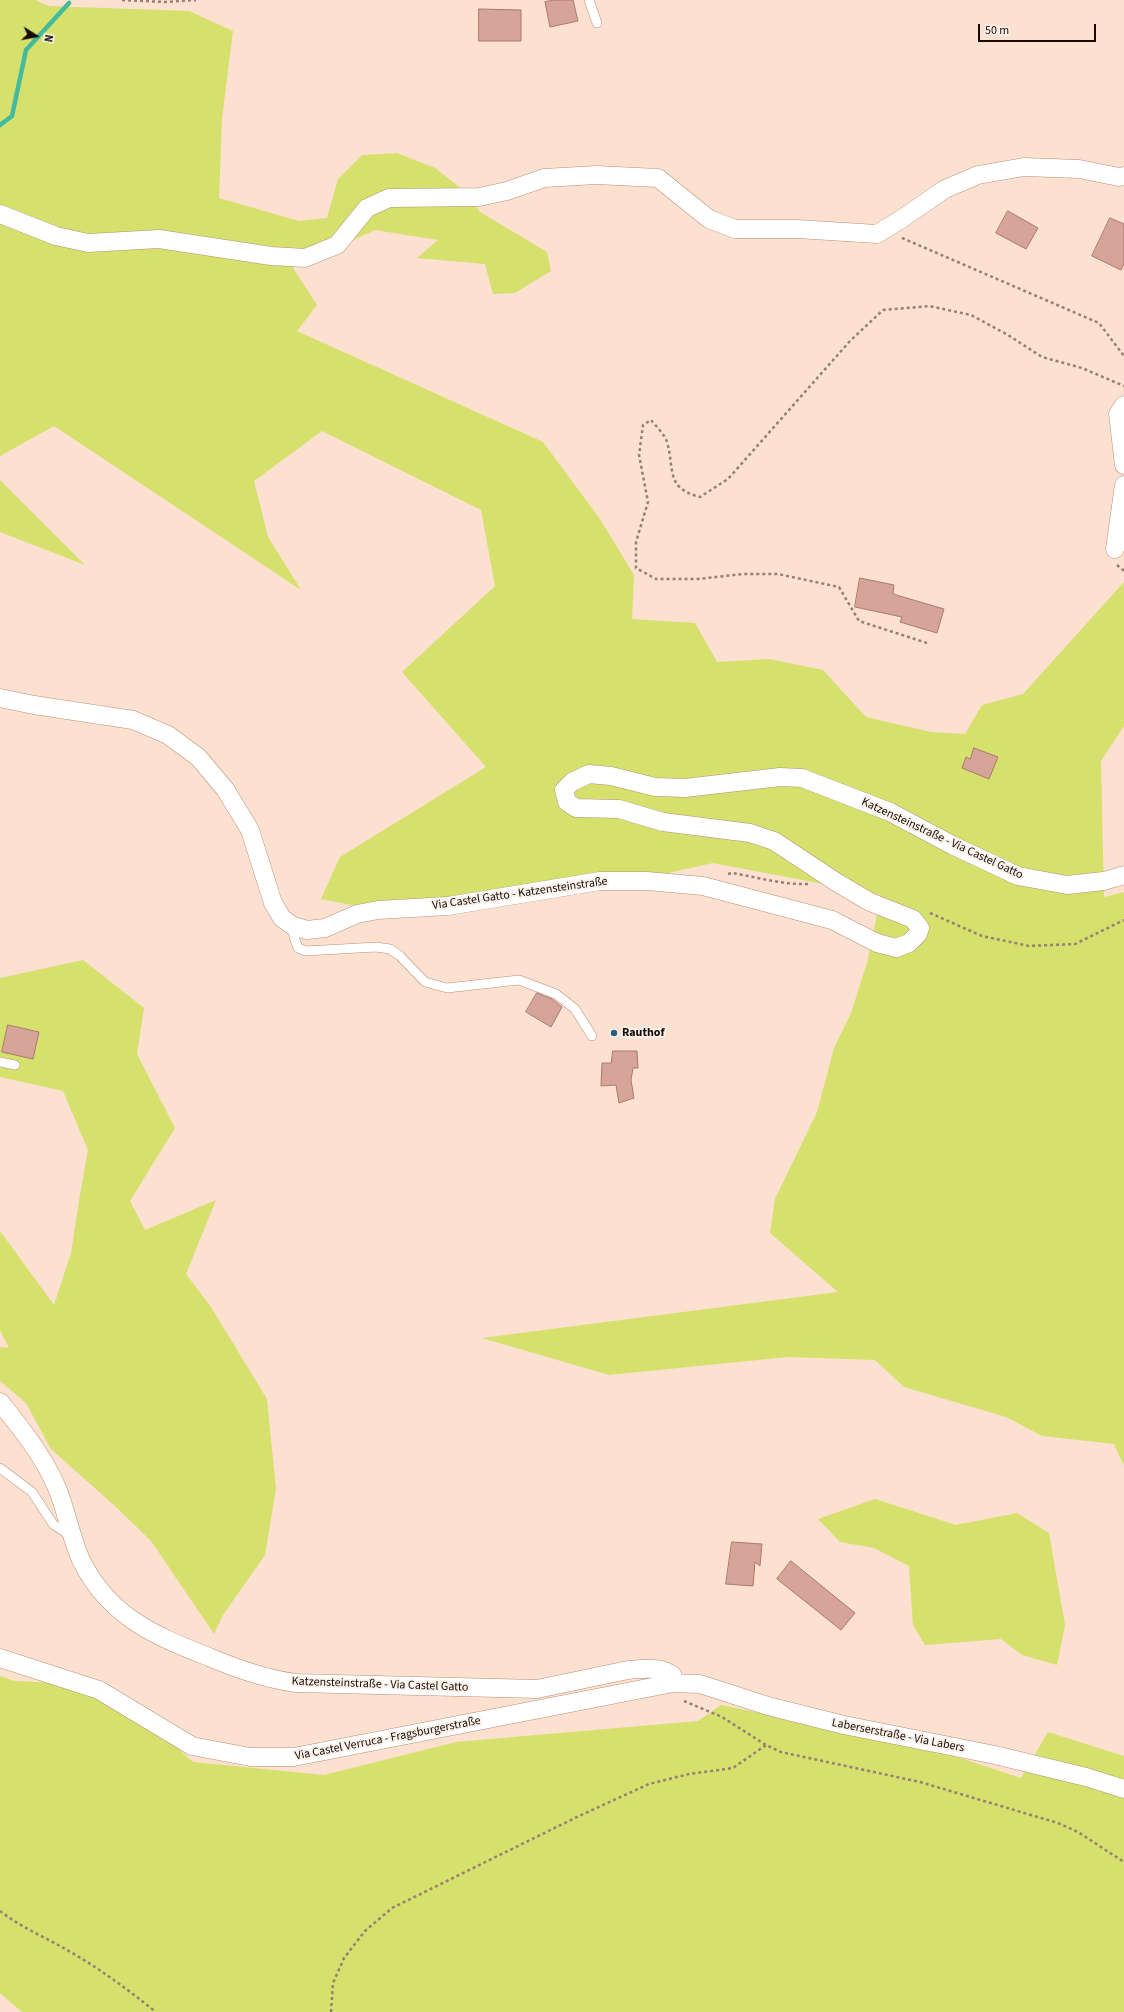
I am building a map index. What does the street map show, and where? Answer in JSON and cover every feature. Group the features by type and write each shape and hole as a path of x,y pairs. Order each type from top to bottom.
{"street":[{"path":"0,214 56,236 88,243 159,239 271,256 305,258 337,245 367,208 389,198 479,197 507,191 544,178 596,175 658,178 709,219 735,229 797,229 877,234 945,189 978,175 1024,167 1079,169 1119,177 1124,176"},
{"path":"1124,405 1118,414 1124,465"},
{"path":"1115,549 1124,485"},
{"path":"0,698 34,705 133,720 168,735 192,753 226,789 250,830 273,903 282,918 293,926"},
{"name":"Katzensteinstraße - Via Castel Gatto","path":"703,886 832,920 877,943 896,948 909,943 918,934 920,928 913,919 870,902 836,882 774,841 750,833 663,822 619,809 576,808 567,802 564,790 572,782 589,774 611,776 655,787 685,788 780,777 802,778 890,812 952,845 1018,876 1066,885 1104,881 1124,875"},
{"name":"Via Castel Gatto - Katzensteinstraße","path":"293,926 307,930 325,928 357,914 378,910 448,906 600,881 647,881 703,886"},
{"name":"Katzensteinstraße - Via Castel Gatto","path":"0,1402 49,1472 62,1500 82,1561 103,1595 131,1620 162,1638 188,1649 236,1668 282,1681 296,1683 531,1690 560,1686 628,1670 644,1669 668,1672 673,1676 673,1683"},
{"name":"Via Castel Verruca - Fragsburgerstraße","path":"0,1658 99,1690 192,1746 250,1757 294,1757 673,1683"},
{"name":"Laberserstraße - Via Labers","path":"673,1683 700,1684 768,1706 821,1720 995,1755 1086,1777 1124,1789"}],"lane":[{"path":"589,0 597,23"},
{"path":"293,926 294,938 298,948 306,951 376,947 390,949 400,956 425,982 447,988 519,980 535,985 556,994 575,1009 592,1036"},
{"path":"0,1062 15,1065"},
{"path":"0,1468 32,1492 53,1524 73,1537"}],"path":[{"path":"122,0 165,2 196,0"},
{"path":"883,230 1098,323 1124,356"},
{"path":"927,643 859,621 839,587 778,574 744,574 698,580 656,579 636,568 636,542 648,502 639,455 643,425 651,420 667,441 673,479 686,494 700,497 728,479 850,341 884,310 929,306 971,315 1008,335 1042,357 1082,368 1124,386"},
{"path":"673,1683 684,1701 722,1717 766,1746 781,1752 920,1782 1058,1823 1078,1832 1124,1862"},
{"path":"332,2012 333,1983 344,1958 365,1931 392,1908 578,1816 649,1784 689,1774 733,1768 766,1746"},
{"path":"0,1911 10,1919 69,1950 112,1978 156,2012"}],"green space":[{"path":"0,0 35,0 49,6 189,11 233,31 222,119 219,198 299,221 327,218 338,179 362,155 397,153 435,168 463,190 480,212 547,252 551,271 515,293 493,294 485,264 417,258 438,240 375,230 293,268 317,305 297,331 543,442 600,519 634,575 632,619 695,623 717,662 769,659 823,670 866,717 931,732 965,734 982,705 1023,694 1124,582 1124,726 1101,761 1104,897 1124,892 1124,1466 1114,1444 1042,1436 1006,1417 904,1387 875,1360 788,1357 609,1375 482,1338 838,1292 770,1233 775,1199 817,1112 834,1048 851,1013 867,963 881,895 713,863 632,881 361,907 321,899 340,857 486,767 402,672 495,586 481,510 322,431 254,481 268,537 301,590 54,426 0,456"},
{"path":"0,480 85,565 0,532"},
{"path":"83,960 144,1008 137,1054 175,1128 130,1201 145,1230 216,1200 186,1274 211,1307 267,1399 276,1489 265,1555 223,1615 214,1634 151,1541 117,1508 51,1449 26,1403 0,1381 0,1347 9,1348 0,1330 0,1231 54,1305 71,1253 88,1150 63,1091 0,1077 0,978"},
{"path":"875,1499 956,1525 1017,1513 1049,1533 1065,1625 1057,1665 1022,1655 1001,1639 925,1645 913,1625 909,1566 874,1548 840,1542 818,1519"},
{"path":"0,1676 15,1681 108,1685 193,1762 324,1775 456,1742 698,1721 721,1705 933,1749 1021,1778 1048,1732 1124,1756 1124,2012 22,2012 0,1993"}],"building":[{"path":"555,0 573,0 578,21 550,27 545,2"},
{"path":"479,9 521,10 521,41 479,41"},
{"path":"1008,211 1038,228 1026,249 996,233"},
{"path":"1110,218 1124,224 1124,264 1121,270 1092,256"},
{"path":"860,578 894,585 893,594 944,609 937,633 900,622 902,617 855,607"},
{"path":"974,748 998,757 989,779 962,768 966,757 970,759"},
{"path":"537,993 552,999 562,1007 551,1027 526,1012"},
{"path":"8,1025 39,1032 33,1059 2,1052"},
{"path":"613,1051 637,1051 638,1068 633,1068 631,1080 634,1098 619,1103 616,1085 601,1086 602,1063 611,1063"},
{"path":"732,1542 762,1544 760,1566 755,1562 753,1586 726,1584"},
{"path":"791,1561 855,1613 841,1630 777,1579"}],"waterway":[{"path":"0,125 12,116 26,50 69,3"}],"place":[{"name":"Rauthof","path":"614,1033"}]}
